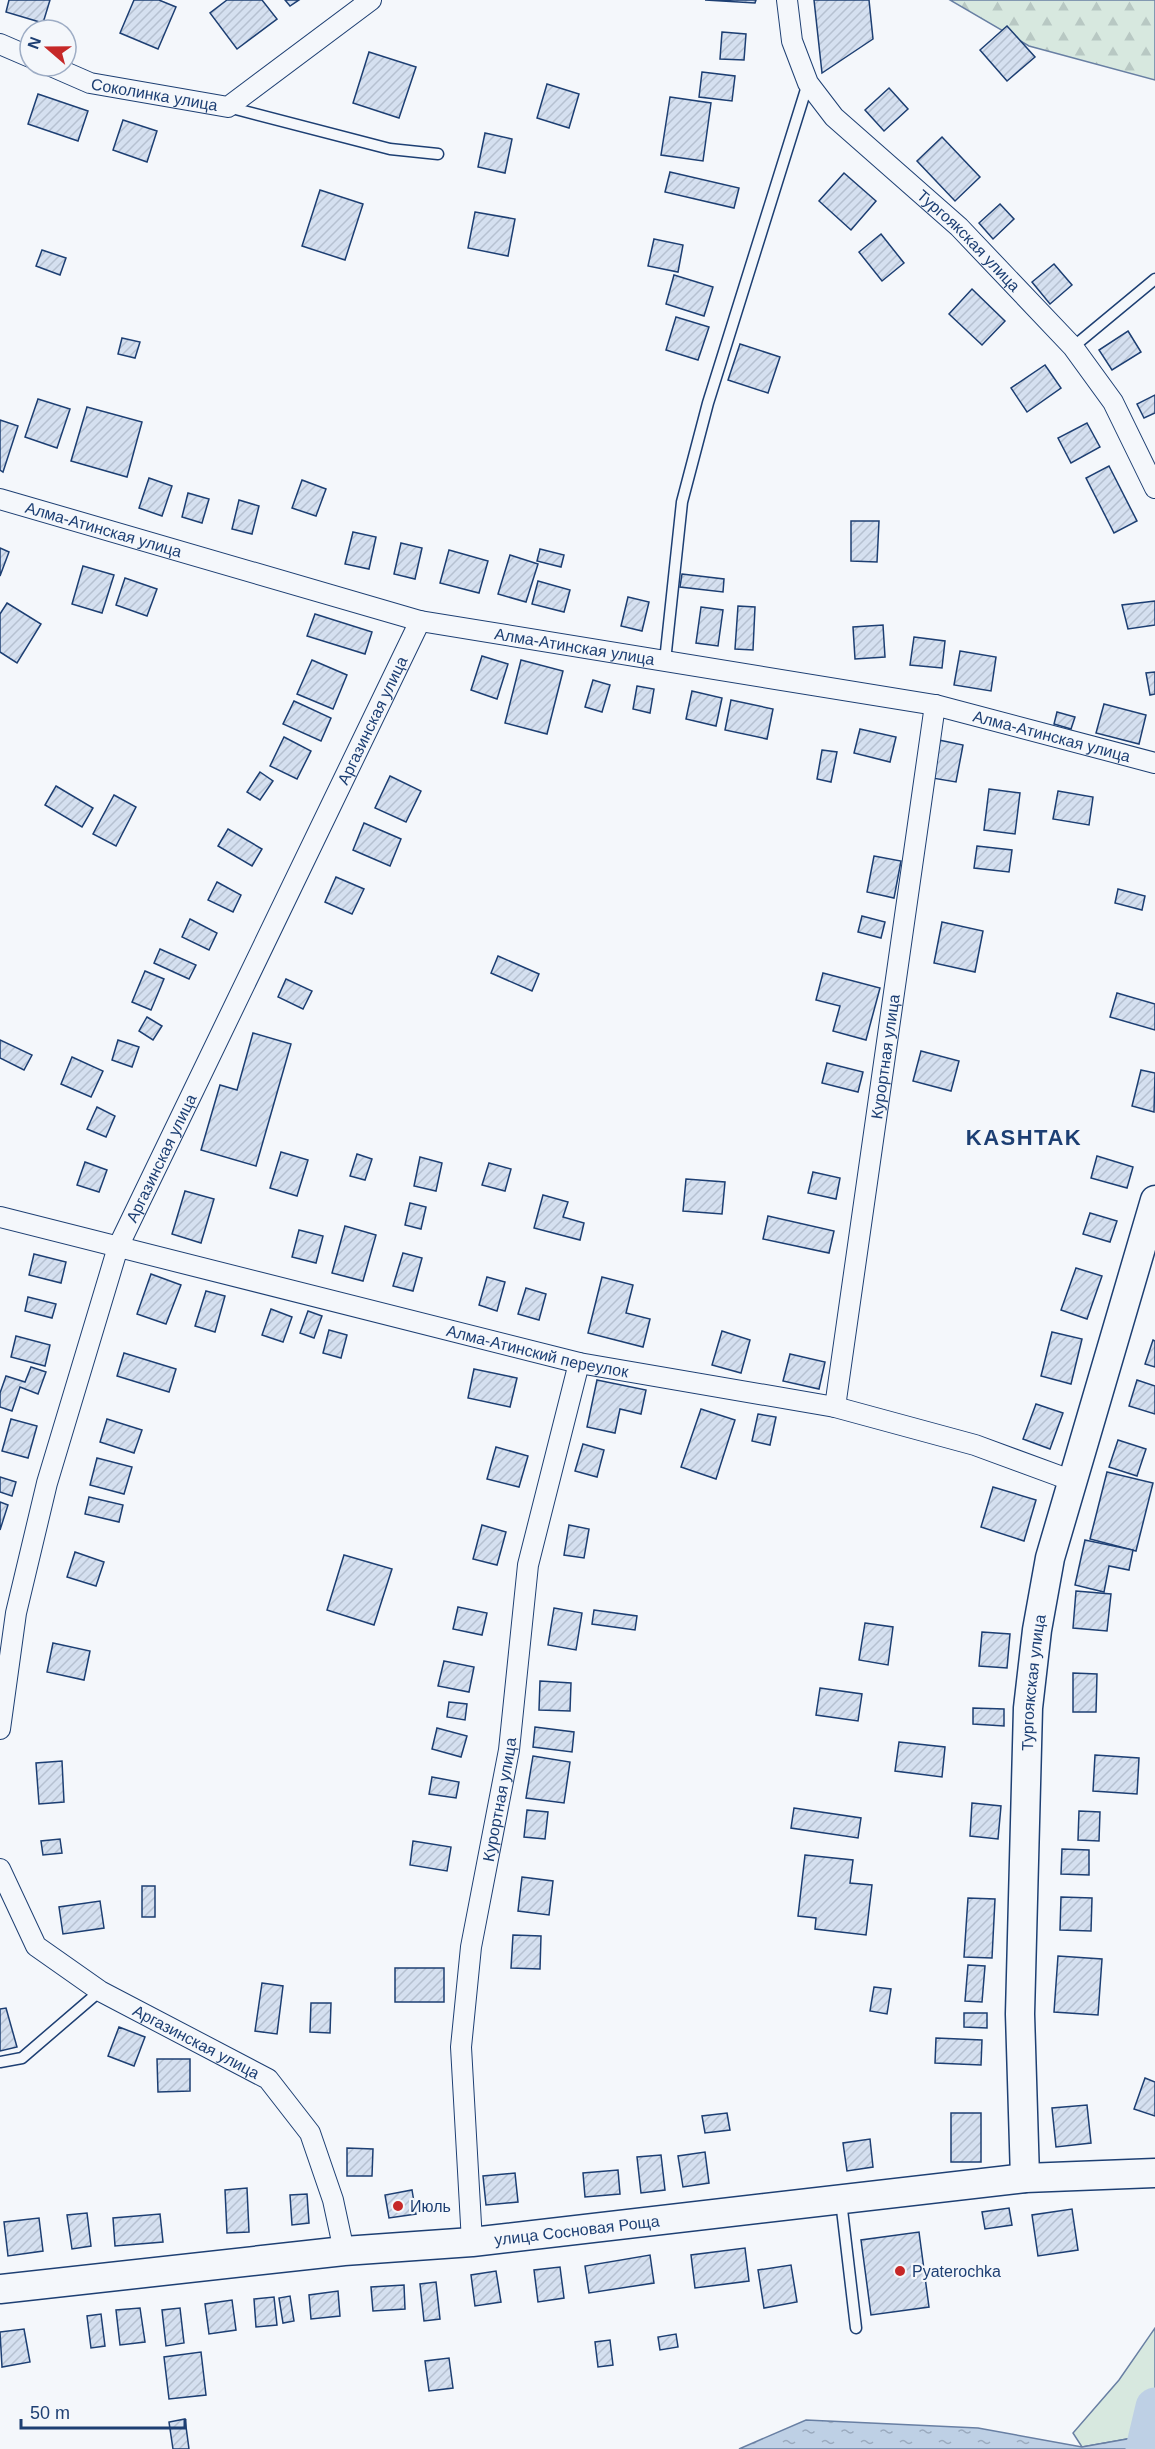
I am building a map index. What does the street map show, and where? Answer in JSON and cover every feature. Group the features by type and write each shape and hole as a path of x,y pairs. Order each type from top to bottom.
{"main road":[{"name":"Тургоякская улица","path":"1025,2178 1020,2014 1028,1708 1037,1630 1050,1558 1155,1200"},
{"name":"улица Сосновая Роща","path":"0,2289 344,2251 472,2242 1025,2178 1155,2173"}],"street":[{"name":"Соколинка улица","path":"78,78 90,83 228,107 371,0"},
{"name":"Тургоякская улица","path":"787,0 792,41 808,83 834,117 959,227 1073,347 1113,402 1155,488"},
{"path":"0,44 18,52"},
{"name":"Алма-Атинская улица","path":"0,499 420,621 935,705 1155,763"},
{"name":"Аргазинская улица","path":"0,1729 16,1613 44,1494 118,1247 420,621"},
{"name":"Курортная улица","path":"835,1407 935,705"},
{"name":"Алма-Атинский переулок","path":"0,1217 579,1363 835,1407 975,1445 1073,1481"},
{"name":"Курортная улица","path":"472,2242 461,2047 471,1947 509,1750 528,1565 579,1363"},
{"name":"Аргазинская улица","path":"0,1869 36,1946 100,1990 268,2079 310,2133 333,2200 344,2251"}],"lane":[{"path":"665,661 685,491 708,403 808,83"},
{"path":"228,107 390,149 438,154"},
{"path":"1073,347 1155,279"},
{"path":"0,2062 22,2058 100,1990"},
{"path":"840,2199 856,2328"}],"green space":[{"path":"950,0 1155,0 1155,80 1029,46"},
{"path":"1155,2328 1155,2434 1082,2447 1073,2433 1119,2380"}],"water":[{"path":"806,2420 978,2428 1082,2447 1155,2434 1155,2449 739,2449"}],"building":[{"path":"9,0 50,0 45,18 26,18 6,12"},
{"path":"134,0 159,0 176,7 158,49 120,33"},
{"path":"227,0 262,0 277,19 237,49 210,13"},
{"path":"285,0 299,0 290,6"},
{"path":"705,0 756,0 755,3"},
{"path":"814,0 869,0 873,39 822,73"},
{"path":"1007,26 1035,57 1007,81 980,50"},
{"path":"722,32 746,34 744,60 720,59"},
{"path":"369,52 416,67 399,118 353,103"},
{"path":"702,72 735,76 732,101 699,97"},
{"path":"547,84 579,94 569,128 537,118"},
{"path":"889,88 908,109 884,131 865,110"},
{"path":"38,94 88,111 78,141 28,124"},
{"path":"670,97 711,103 703,161 661,155"},
{"path":"123,120 157,131 147,162 113,150"},
{"path":"485,133 512,139 505,173 478,167"},
{"path":"942,137 980,177 955,201 917,161"},
{"path":"670,172 739,188 734,208 665,192"},
{"path":"844,173 876,201 851,230 819,201"},
{"path":"320,190 363,204 345,260 302,246"},
{"path":"1000,204 1014,219 993,239 979,223"},
{"path":"475,212 515,219 508,256 468,248"},
{"path":"881,234 904,263 882,281 859,252"},
{"path":"654,239 683,245 678,272 648,266"},
{"path":"42,250 66,258 60,275 36,266"},
{"path":"1054,264 1072,285 1050,304 1032,282"},
{"path":"674,275 713,287 704,316 666,304"},
{"path":"972,289 1005,321 982,345 949,314"},
{"path":"676,317 709,327 698,360 666,350"},
{"path":"1128,331 1141,352 1112,370 1099,350"},
{"path":"122,338 140,342 135,358 118,354"},
{"path":"740,344 780,357 768,393 728,380"},
{"path":"1045,365 1061,388 1027,412 1011,388"},
{"path":"1155,395 1155,413 1144,418 1137,404"},
{"path":"38,399 70,409 57,448 25,437"},
{"path":"87,407 142,422 127,477 71,461"},
{"path":"0,420 18,426 3,472 0,470"},
{"path":"1087,423 1100,447 1071,463 1058,438"},
{"path":"1109,466 1137,521 1114,533 1086,478"},
{"path":"149,478 172,486 162,516 139,508"},
{"path":"302,480 326,489 316,516 292,508"},
{"path":"188,493 209,499 202,523 182,517"},
{"path":"239,500 259,506 252,534 232,529"},
{"path":"851,521 879,521 877,562 851,561"},
{"path":"353,532 376,537 369,569 345,564"},
{"path":"401,543 422,548 415,579 394,574"},
{"path":"0,548 9,552 0,576"},
{"path":"540,549 564,555 561,567 537,561"},
{"path":"449,550 488,561 479,593 440,583"},
{"path":"510,555 538,564 526,602 498,594"},
{"path":"83,566 114,575 102,613 72,604"},
{"path":"682,574 724,579 723,592 680,587"},
{"path":"125,578 157,589 147,616 116,605"},
{"path":"538,581 570,590 564,612 532,604"},
{"path":"628,597 649,602 642,631 621,626"},
{"path":"1155,601 1155,625 1128,629 1122,605"},
{"path":"7,603 41,624 17,663 0,652 0,614"},
{"path":"738,606 755,607 753,650 735,649"},
{"path":"701,607 723,610 718,646 696,643"},
{"path":"315,614 372,632 365,654 307,636"},
{"path":"883,625 885,657 855,659 853,627"},
{"path":"914,637 945,641 942,668 910,665"},
{"path":"960,651 996,657 991,691 954,685"},
{"path":"482,656 508,664 497,699 471,690"},
{"path":"312,660 347,675 333,709 297,694"},
{"path":"521,660 563,671 547,734 505,723"},
{"path":"1155,672 1155,694 1150,695 1146,673"},
{"path":"593,680 610,685 602,712 585,707"},
{"path":"637,686 654,689 650,713 633,709"},
{"path":"692,691 722,698 716,726 686,719"},
{"path":"731,700 773,709 767,739 725,730"},
{"path":"294,701 331,718 321,741 283,724"},
{"path":"1104,704 1146,715 1139,744 1096,733"},
{"path":"1057,712 1075,717 1071,729 1054,724"},
{"path":"860,729 896,737 890,762 854,753"},
{"path":"284,737 311,751 297,779 270,766"},
{"path":"939,740 963,745 956,782 932,778"},
{"path":"822,750 837,752 831,782 817,779"},
{"path":"260,772 273,781 260,800 247,792"},
{"path":"390,776 421,791 406,822 375,808"},
{"path":"56,786 93,808 82,827 45,805"},
{"path":"989,789 1020,793 1015,834 984,830"},
{"path":"1058,791 1093,797 1089,825 1053,819"},
{"path":"114,795 136,807 116,846 93,834"},
{"path":"364,823 401,839 390,866 353,850"},
{"path":"228,829 262,849 252,866 218,846"},
{"path":"977,846 1012,850 1009,872 974,868"},
{"path":"874,856 901,861 894,898 867,892"},
{"path":"336,877 364,889 352,914 325,902"},
{"path":"217,882 241,895 233,912 208,900"},
{"path":"1118,889 1145,896 1142,910 1115,903"},
{"path":"862,916 885,922 881,938 858,932"},
{"path":"190,919 217,933 209,950 182,937"},
{"path":"942,922 983,931 975,972 934,963"},
{"path":"160,949 196,965 189,979 154,963"},
{"path":"498,956 539,974 532,991 491,973"},
{"path":"145,971 164,979 151,1010 132,1002"},
{"path":"823,973 880,988 866,1040 833,1031 840,1006 816,1000"},
{"path":"286,979 312,991 303,1009 278,997"},
{"path":"1117,993 1155,1004 1155,1030 1110,1017"},
{"path":"147,1017 162,1026 153,1040 139,1031"},
{"path":"253,1033 291,1044 256,1166 201,1150 220,1085 237,1090"},
{"path":"0,1040 32,1055 24,1070 0,1058"},
{"path":"118,1040 139,1047 132,1067 112,1060"},
{"path":"921,1051 959,1061 951,1091 913,1081"},
{"path":"72,1057 103,1071 91,1097 61,1084"},
{"path":"827,1063 863,1072 858,1092 822,1083"},
{"path":"1141,1070 1155,1073 1154,1112 1132,1106"},
{"path":"97,1107 115,1116 106,1137 87,1129"},
{"path":"281,1152 308,1160 297,1196 270,1188"},
{"path":"357,1154 372,1159 365,1180 350,1176"},
{"path":"1097,1156 1133,1167 1127,1188 1091,1178"},
{"path":"420,1157 442,1163 436,1191 414,1186"},
{"path":"85,1162 107,1170 99,1192 77,1185"},
{"path":"489,1163 511,1169 505,1191 482,1185"},
{"path":"813,1172 840,1178 836,1199 808,1193"},
{"path":"686,1179 725,1182 722,1214 683,1211"},
{"path":"185,1191 214,1199 201,1243 172,1234"},
{"path":"543,1195 568,1202 563,1217 584,1223 580,1240 534,1228"},
{"path":"410,1203 426,1207 421,1229 405,1225"},
{"path":"1090,1213 1117,1221 1110,1242 1083,1234"},
{"path":"768,1216 834,1231 829,1253 763,1239"},
{"path":"345,1226 376,1235 363,1281 332,1273"},
{"path":"299,1230 323,1236 316,1263 292,1257"},
{"path":"403,1253 422,1258 413,1291 393,1286"},
{"path":"34,1254 66,1262 61,1283 29,1275"},
{"path":"1076,1268 1102,1276 1087,1319 1061,1310"},
{"path":"151,1274 181,1285 166,1324 137,1314"},
{"path":"487,1277 505,1282 497,1311 479,1305"},
{"path":"602,1277 633,1285 626,1313 650,1319 643,1347 588,1333"},
{"path":"526,1288 546,1294 539,1320 518,1314"},
{"path":"206,1291 225,1296 215,1332 195,1326"},
{"path":"28,1297 56,1304 52,1318 25,1311"},
{"path":"271,1309 292,1317 283,1342 262,1335"},
{"path":"308,1311 322,1316 314,1338 300,1333"},
{"path":"329,1330 347,1335 341,1358 323,1353"},
{"path":"722,1331 750,1340 741,1373 712,1365"},
{"path":"1052,1332 1082,1339 1071,1384 1041,1376"},
{"path":"16,1336 50,1345 45,1366 11,1357"},
{"path":"1153,1340 1155,1341 1155,1367 1145,1364"},
{"path":"124,1353 176,1369 169,1392 117,1376"},
{"path":"790,1354 825,1362 819,1389 783,1381"},
{"path":"31,1367 46,1372 38,1394 20,1387 12,1411 0,1407 0,1393 6,1376 25,1382"},
{"path":"474,1369 517,1378 510,1407 468,1398"},
{"path":"597,1380 646,1390 641,1414 620,1409 615,1433 587,1427"},
{"path":"1137,1380 1155,1386 1155,1414 1129,1406"},
{"path":"1036,1404 1063,1413 1050,1449 1023,1439"},
{"path":"701,1409 735,1420 716,1479 681,1467"},
{"path":"758,1414 776,1417 770,1445 752,1441"},
{"path":"11,1419 37,1426 28,1458 2,1451"},
{"path":"107,1419 142,1430 134,1453 100,1442"},
{"path":"1118,1440 1146,1449 1137,1476 1109,1467"},
{"path":"583,1444 604,1450 597,1477 575,1471"},
{"path":"496,1447 528,1456 519,1487 487,1479"},
{"path":"97,1458 132,1467 124,1494 90,1485"},
{"path":"1107,1472 1153,1483 1136,1551 1090,1539"},
{"path":"0,1477 16,1482 12,1496 0,1492"},
{"path":"993,1487 1036,1500 1024,1541 981,1527"},
{"path":"89,1497 123,1505 119,1522 85,1514"},
{"path":"0,1502 8,1505 0,1530"},
{"path":"482,1525 506,1532 497,1565 473,1559"},
{"path":"569,1525 589,1529 584,1558 564,1555"},
{"path":"1085,1540 1133,1550 1129,1570 1109,1566 1104,1592 1075,1585"},
{"path":"75,1552 104,1562 96,1586 67,1577"},
{"path":"344,1555 392,1569 374,1625 327,1610"},
{"path":"1076,1591 1111,1594 1107,1631 1073,1628"},
{"path":"458,1607 487,1613 482,1635 453,1629"},
{"path":"554,1608 582,1613 576,1650 548,1645"},
{"path":"594,1610 637,1616 635,1630 592,1624"},
{"path":"865,1623 893,1627 888,1665 859,1660"},
{"path":"982,1632 1010,1634 1007,1668 979,1666"},
{"path":"53,1643 90,1651 84,1680 47,1672"},
{"path":"444,1661 474,1667 469,1692 438,1686"},
{"path":"1073,1673 1097,1674 1096,1712 1073,1712"},
{"path":"540,1681 571,1683 570,1711 539,1710"},
{"path":"820,1688 862,1694 858,1721 816,1715"},
{"path":"449,1702 467,1704 465,1720 447,1717"},
{"path":"973,1708 1004,1709 1004,1726 973,1724"},
{"path":"535,1727 574,1732 572,1752 533,1747"},
{"path":"437,1728 467,1736 461,1757 432,1749"},
{"path":"899,1742 945,1747 942,1777 895,1771"},
{"path":"1095,1755 1139,1758 1137,1794 1093,1791"},
{"path":"533,1756 570,1762 564,1803 526,1798"},
{"path":"62,1761 64,1802 39,1804 36,1763"},
{"path":"432,1777 459,1782 456,1798 429,1794"},
{"path":"972,1803 1001,1806 998,1839 970,1836"},
{"path":"794,1808 861,1818 858,1838 791,1828"},
{"path":"527,1810 548,1812 545,1839 524,1837"},
{"path":"1079,1811 1100,1812 1099,1841 1078,1840"},
{"path":"60,1839 62,1853 43,1855 41,1841"},
{"path":"413,1841 451,1847 447,1871 410,1865"},
{"path":"1062,1849 1089,1850 1089,1875 1061,1874"},
{"path":"805,1855 853,1860 850,1883 872,1885 866,1935 815,1929 816,1918 798,1916"},
{"path":"522,1877 553,1881 549,1915 518,1911"},
{"path":"142,1886 155,1886 155,1917 142,1917"},
{"path":"1061,1897 1092,1898 1091,1931 1060,1930"},
{"path":"968,1898 995,1899 992,1958 964,1957"},
{"path":"100,1901 104,1928 63,1934 59,1907"},
{"path":"513,1935 541,1936 540,1969 511,1968"},
{"path":"1058,1956 1102,1959 1098,2015 1054,2012"},
{"path":"968,1965 985,1966 982,2002 965,2001"},
{"path":"395,1968 444,1968 444,2002 395,2002"},
{"path":"262,1983 283,1986 277,2034 255,2031"},
{"path":"874,1987 891,1989 887,2014 870,2011"},
{"path":"311,2003 331,2003 330,2033 310,2032"},
{"path":"6,2008 17,2047 0,2051 0,2009"},
{"path":"964,2013 987,2013 987,2028 964,2027"},
{"path":"119,2027 145,2037 134,2066 108,2056"},
{"path":"936,2038 982,2040 981,2065 935,2063"},
{"path":"157,2059 190,2059 190,2091 158,2092"},
{"path":"1145,2078 1155,2082 1155,2116 1134,2109"},
{"path":"1087,2105 1091,2143 1056,2147 1052,2108"},
{"path":"727,2113 730,2130 705,2133 702,2116"},
{"path":"951,2113 981,2113 981,2162 951,2162"},
{"path":"870,2139 873,2167 847,2171 843,2143"},
{"path":"347,2148 373,2149 372,2176 347,2176"},
{"path":"705,2152 709,2183 683,2187 678,2156"},
{"path":"661,2155 665,2190 641,2193 637,2157"},
{"path":"618,2170 620,2194 585,2197 583,2173"},
{"path":"515,2173 518,2202 486,2205 483,2176"},
{"path":"247,2188 249,2232 227,2233 225,2190"},
{"path":"412,2190 416,2214 389,2218 385,2195"},
{"path":"307,2194 309,2223 292,2225 290,2195"},
{"path":"1009,2208 1012,2225 985,2229 982,2212"},
{"path":"1072,2209 1078,2250 1038,2256 1032,2215"},
{"path":"87,2213 91,2246 72,2249 67,2215"},
{"path":"160,2214 163,2242 115,2246 113,2218"},
{"path":"39,2218 43,2251 8,2256 4,2222"},
{"path":"919,2232 929,2307 871,2315 861,2240"},
{"path":"745,2248 749,2281 695,2288 691,2255"},
{"path":"650,2255 654,2283 589,2293 585,2266"},
{"path":"791,2265 797,2302 764,2308 758,2270"},
{"path":"560,2267 564,2298 538,2302 534,2270"},
{"path":"496,2271 501,2302 475,2306 471,2275"},
{"path":"436,2282 440,2319 424,2321 420,2284"},
{"path":"404,2285 405,2309 373,2311 371,2287"},
{"path":"338,2291 340,2316 311,2319 309,2295"},
{"path":"290,2296 294,2321 283,2323 279,2298"},
{"path":"274,2297 277,2325 256,2327 254,2299"},
{"path":"232,2300 236,2330 209,2334 205,2304"},
{"path":"140,2308 145,2342 120,2345 116,2310"},
{"path":"180,2308 184,2343 166,2346 162,2310"},
{"path":"101,2314 105,2346 91,2348 87,2316"},
{"path":"24,2329 30,2362 2,2367 0,2332"},
{"path":"676,2334 678,2347 660,2350 658,2337"},
{"path":"610,2340 613,2365 598,2367 595,2342"},
{"path":"201,2352 206,2395 169,2399 164,2357"},
{"path":"449,2358 453,2388 429,2391 425,2361"},
{"path":"185,2419 189,2449 173,2449 169,2422"}],"waterway":[{"name":"KASHTAK","path":"1145,2449 1155,2407"}],"place":[{"name":"Июль","path":"398,2206"},
{"name":"Pyaterochka","path":"900,2271"}],"district":[{"name":"KASHTAK","path":"1024,1137"}]}
